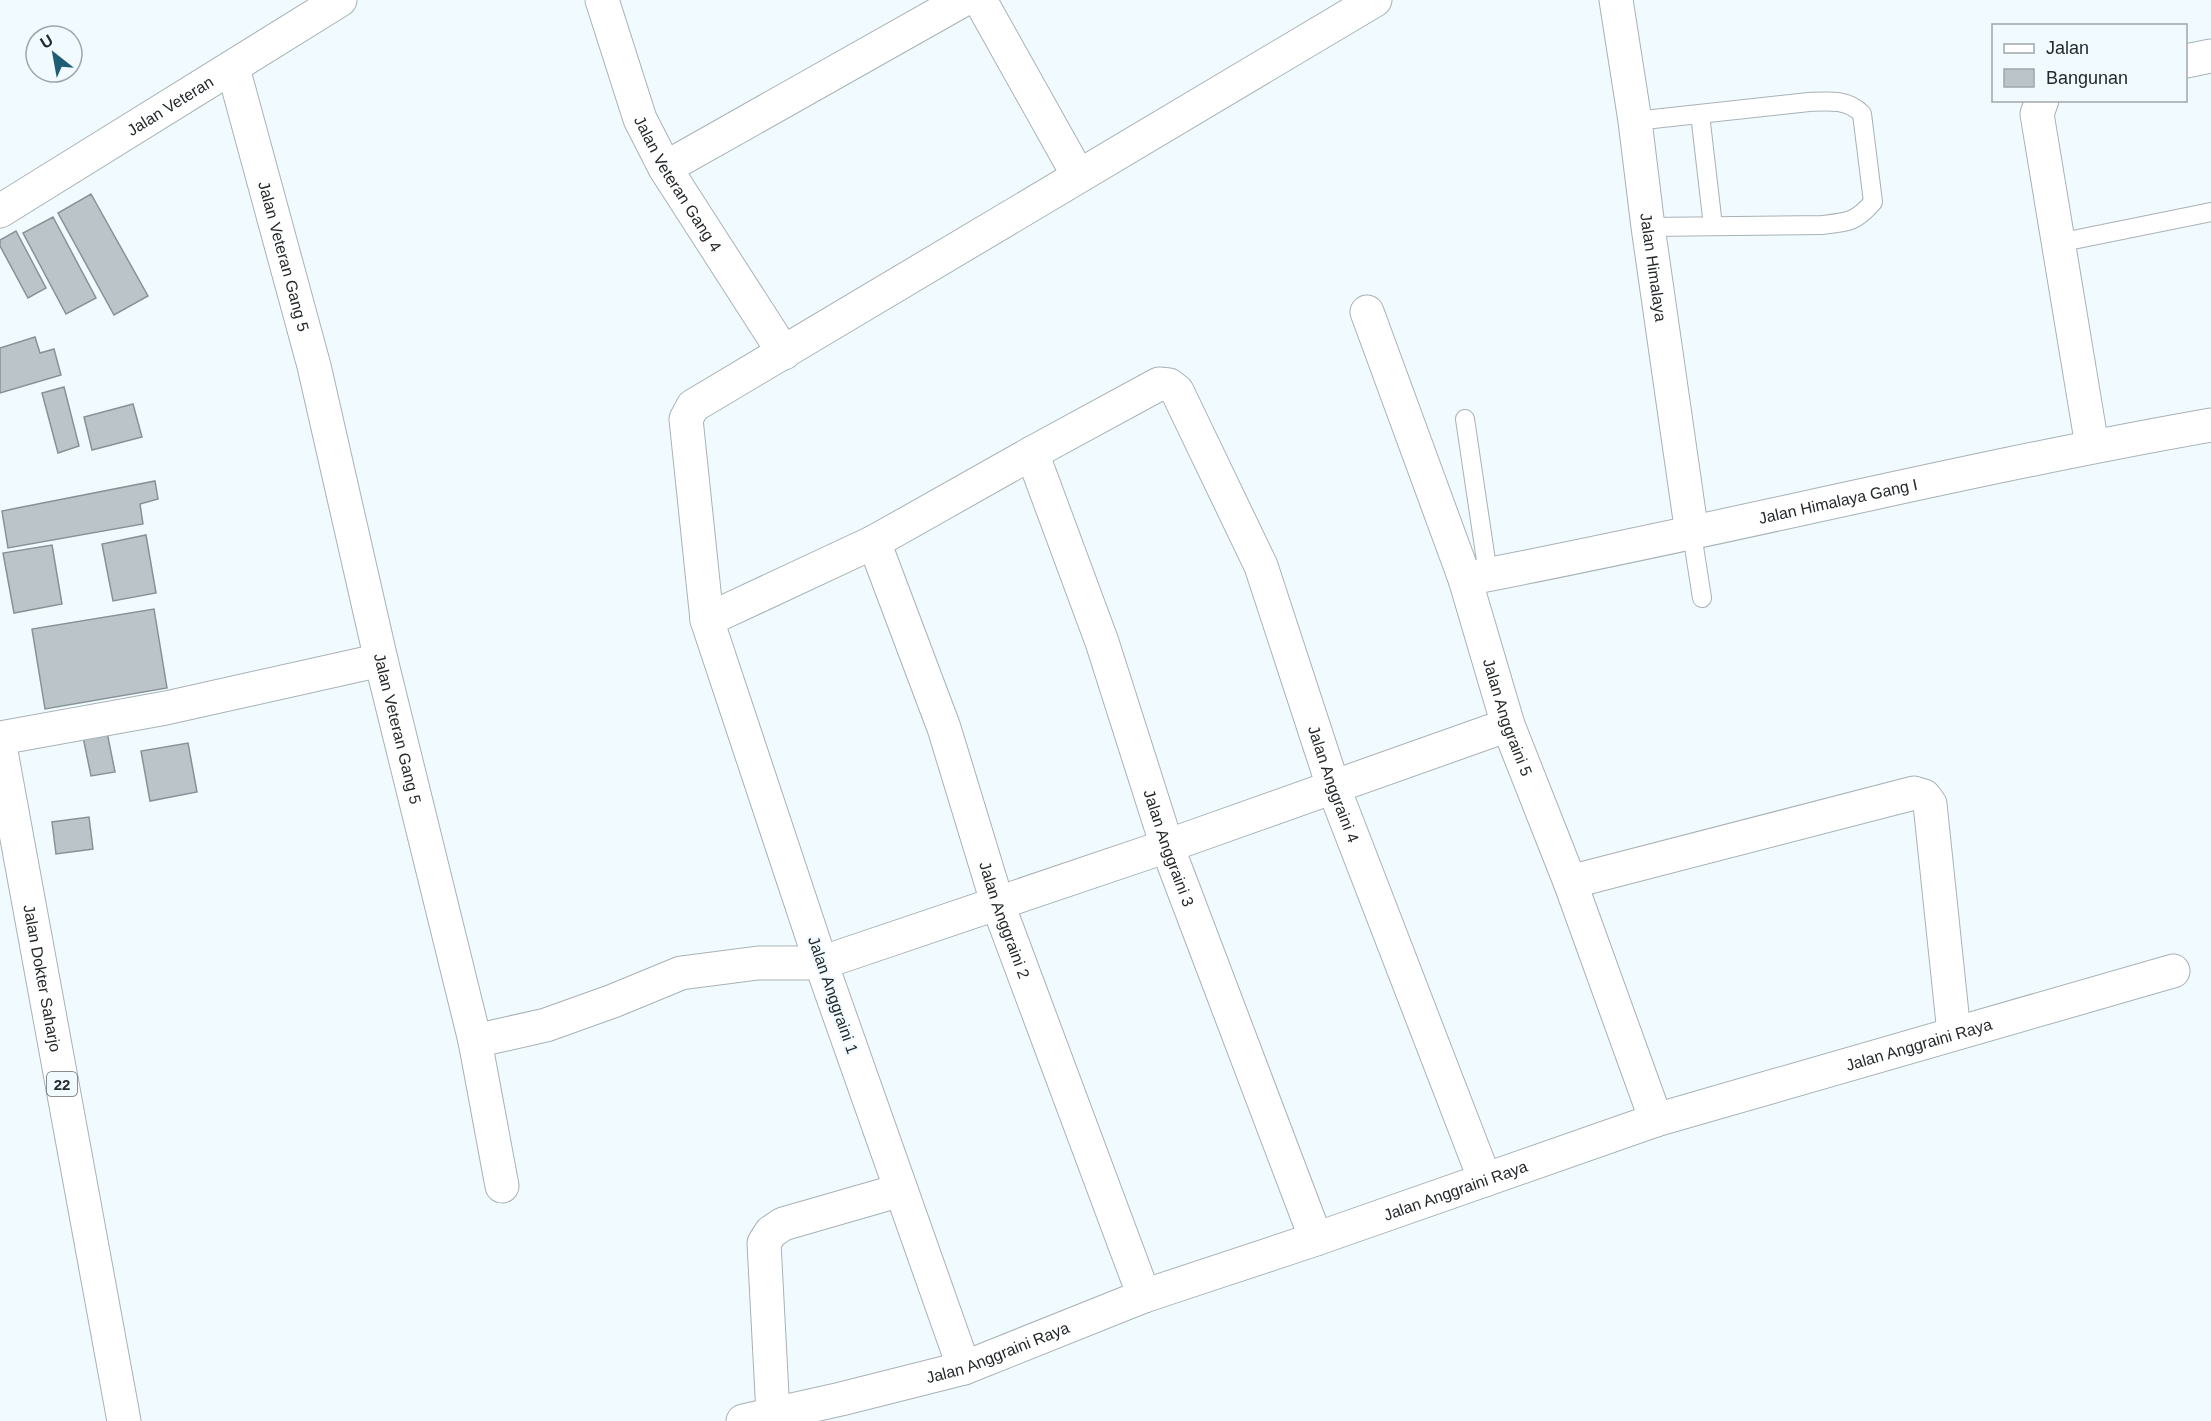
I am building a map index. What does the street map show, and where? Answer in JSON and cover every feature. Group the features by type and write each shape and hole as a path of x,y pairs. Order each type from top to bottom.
{"main road":[{"name":"Jalan Veteran","path":"0,211 340,0"},
{"name":"Jalan Veteran Gang 4","path":"602,0 640,119 665,168 784,353"},
{"path":"665,168 963,0"},
{"path":"980,0 1078,175"},
{"path":"784,353 1078,175 1375,0"},
{"name":"Jalan Himalaya","path":"1616,0 1692,534"},
{"path":"2187,61 2211,56"},
{"name":"Jalan Veteran Gang 5","path":"233,68 314,366 381,660 475,1041 502,1186"},
{"path":"2041,102 2037,114 2092,446"},
{"name":"Jalan Anggraini 5","path":"1367,312 1477,577 1508,725 1570,882 1656,1120"},
{"name":"Jalan Anggraini 1","path":"784,353 693,406 688,412 686,419 707,620 821,963 964,1368"},
{"name":"Jalan Anggraini 4","path":"1032,453 1160,384 1177,391 1261,567 1333,786 1485,1180"},
{"name":"Jalan Himalaya Gang I","path":"1477,577 1692,534 2092,446 2211,425"},
{"path":"707,620 874,542 1032,453"},
{"name":"Jalan Anggraini 3","path":"1032,453 1102,642 1167,846 1316,1239"},
{"name":"Jalan Anggraini 2","path":"874,542 944,728 997,902 1144,1296"},
{"path":"0,738 166,708 381,660"},
{"path":"475,1041 546,1025 681,973 758,963 821,963 1167,846 1508,725"},
{"name":"Jalan Dokter Saharjo","path":"0,746 124,1421"},
{"path":"1570,882 1914,793 1924,796 1930,804 1954,1033"},
{"name":"Jalan Anggraini Raya","path":"758,1418 964,1368 1144,1296 1316,1239 1656,1120 2173,971"},
{"path":"758,1418 764,1243 771,1232 783,1224 901,1190"}],"lane":[{"path":"1635,121 1809,102 1828,101 1854,105 1862,114 1873,202 1862,216 1851,222 1822,225 1648,227"},
{"path":"1700,114 1713,226"},
{"path":"2058,243 2211,212"},
{"path":"1465,419 1477,577"},
{"path":"1692,534 1701,598"}],"building":[{"path":"91,194 148,296 114,315 58,213"},
{"path":"53,217 96,298 66,314 23,233"},
{"path":"16,231 46,288 28,298 0,246 0,240"},
{"path":"35,337 40,353 54,349 61,375 0,393 0,348"},
{"path":"64,387 79,446 58,453 42,393"},
{"path":"133,404 142,437 92,450 84,417"},
{"path":"155,481 158,499 140,504 143,524 8,548 2,511"},
{"path":"146,535 156,593 113,601 102,544"},
{"path":"52,545 62,604 14,613 3,553"},
{"path":"154,609 167,688 45,709 32,629"},
{"path":"106,727 115,772 91,776 82,732"},
{"path":"188,743 197,792 150,801 141,751"},
{"path":"89,817 93,849 56,854 52,822"}]}
